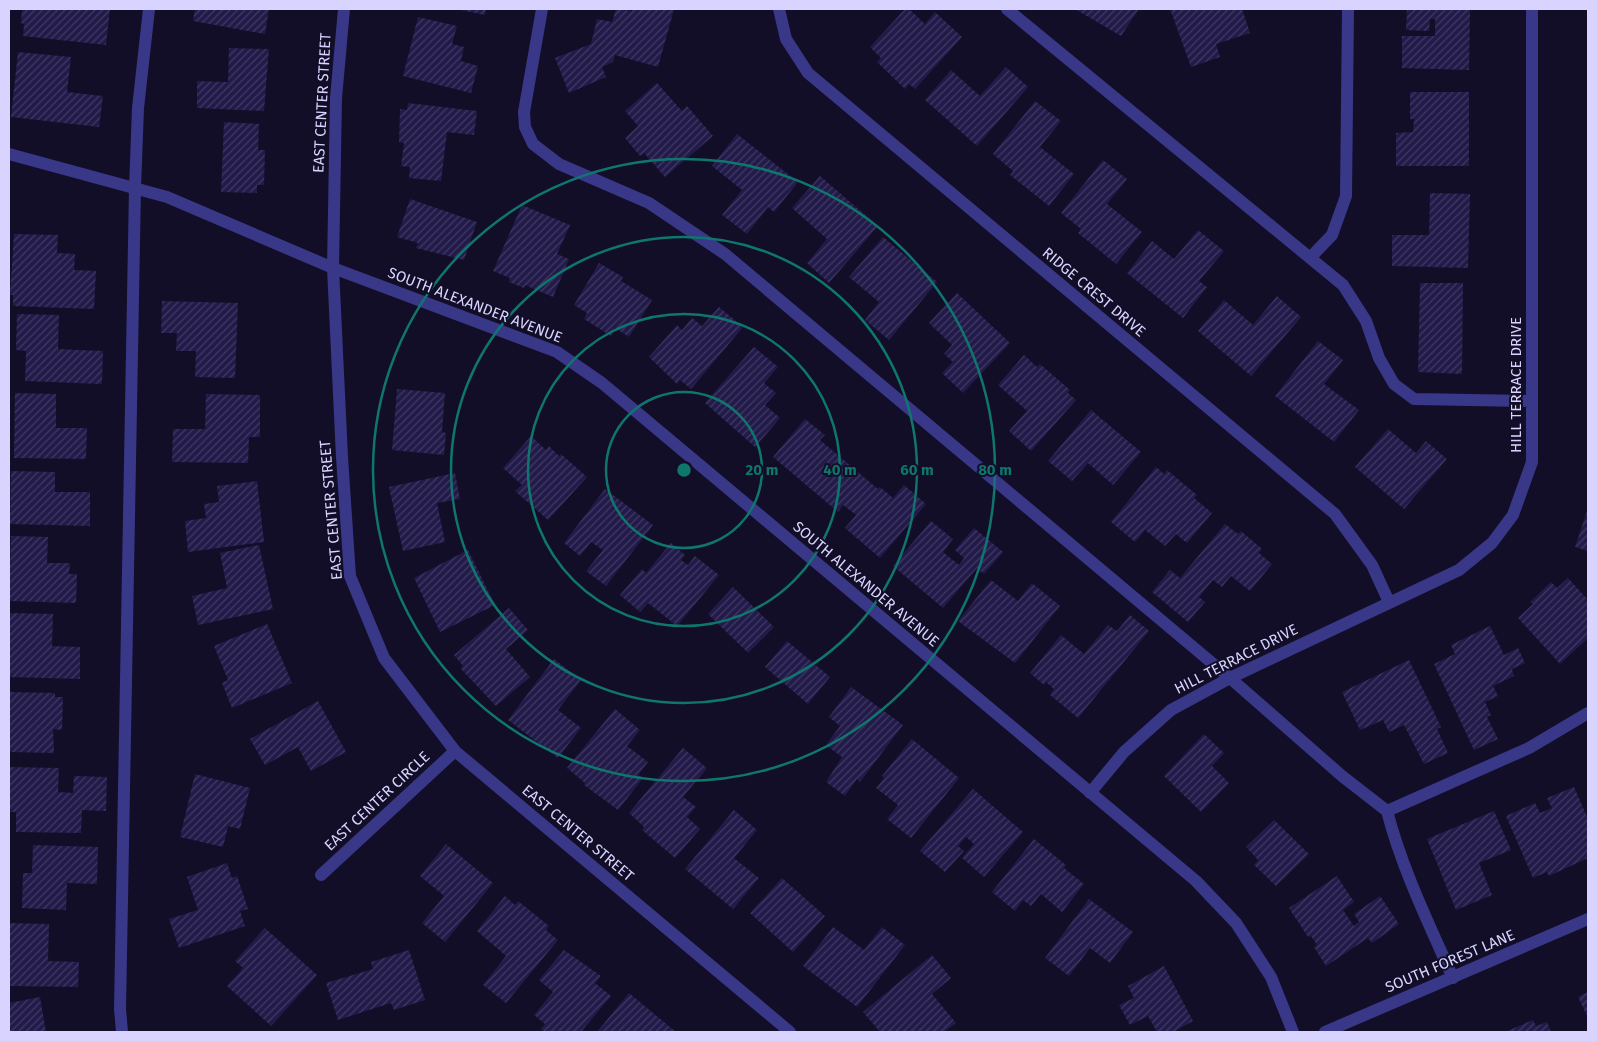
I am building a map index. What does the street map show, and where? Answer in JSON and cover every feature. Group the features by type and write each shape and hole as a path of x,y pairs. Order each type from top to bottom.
{"street":[{"path":"122,1032 120,1009 135,188 138,108 149,9"},
{"name":"EAST CENTER STREET","path":"344,9 336,98 333,268 342,456 350,576 384,658 455,750 790,1032"},
{"path":"542,9 524,112 525,127 532,144 559,164 649,203 725,254 1230,678 1342,776 1387,811 1393,833 1424,913 1453,978"},
{"name":"RIDGE CREST DRIVE","path":"779,9 786,39 808,73 1335,514 1372,565 1389,602"},
{"path":"1007,9 1343,284 1366,321 1379,358 1394,384 1414,399 1532,401"},
{"path":"1310,258 1332,235 1346,196 1348,9"},
{"name":"HILL TERRACE DRIVE","path":"1090,793 1124,752 1171,710 1230,678 1459,570 1492,543 1513,515 1532,462 1532,9"},
{"name":"SOUTH ALEXANDER AVENUE","path":"9,154 167,197 333,268 557,352 602,383 1196,881 1236,923 1270,977 1293,1032"},
{"path":"1387,811 1529,748 1588,713"},
{"name":"EAST CENTER CIRCLE","path":"321,875 455,750"},
{"name":"SOUTH FOREST LANE","path":"1324,1032 1588,919"}],"building":[{"path":"22,9 110,9 106,45 23,36 24,24 21,23"},
{"path":"195,9 269,9 265,34 193,21"},
{"path":"456,9 486,9 485,15"},
{"path":"616,9 632,11 632,9 674,9 658,67 615,55 613,62 602,67 606,77 569,93 555,58 591,44 597,19 612,22"},
{"path":"905,9 909,9 925,24 935,12 962,37 915,89 909,84 905,89 877,62 881,58 870,47"},
{"path":"1075,9 1139,9 1121,36"},
{"path":"1170,9 1242,9 1250,33 1216,44 1220,57 1191,67"},
{"path":"1407,9 1470,9 1469,70 1402,68 1402,36 1435,36 1435,19 1430,19 1429,31 1406,30"},
{"path":"418,17 457,26 452,44 464,47 461,61 478,66 471,93 403,76"},
{"path":"229,48 269,49 264,111 197,108 197,81 228,82"},
{"path":"18,52 71,57 67,92 103,96 99,127 11,117"},
{"path":"1006,67 1028,87 977,146 925,100 951,70 980,96"},
{"path":"657,83 682,111 687,106 713,136 665,177 644,153 640,156 625,138 638,126 625,111"},
{"path":"1410,92 1469,92 1469,166 1396,166 1396,133 1413,132 1414,119 1410,119"},
{"path":"1035,101 1061,121 1040,147 1074,174 1049,206 1010,175 1013,171 993,154"},
{"path":"408,103 477,111 474,135 447,132 441,181 409,178 410,167 401,166 404,143 399,142 400,109 407,110"},
{"path":"224,122 259,124 258,150 265,150 264,185 257,185 257,193 221,192"},
{"path":"737,134 798,182 774,212 768,207 747,234 722,215 742,190 712,166"},
{"path":"1103,160 1127,179 1107,204 1142,232 1116,264 1078,233 1081,229 1061,213"},
{"path":"820,176 878,226 829,283 807,263 827,239 792,208"},
{"path":"1430,193 1470,194 1468,268 1392,266 1392,235 1429,235"},
{"path":"410,199 477,222 464,260 416,248 418,243 397,237"},
{"path":"522,205 570,225 557,254 569,259 553,297 525,285 524,288 509,282 510,278 493,271"},
{"path":"1198,230 1224,251 1199,281 1207,287 1183,318 1127,273 1152,241 1174,259"},
{"path":"14,234 58,235 57,253 75,254 74,270 96,271 94,309 13,306 13,295 10,295"},
{"path":"883,237 937,282 889,340 865,320 879,302 849,277"},
{"path":"599,263 623,277 621,281 652,300 629,337 615,328 611,336 584,319 587,313 574,305"},
{"path":"1420,283 1463,283 1462,374 1418,372"},
{"path":"957,293 1010,343 963,393 942,373 953,362 944,354 952,345 929,323"},
{"path":"1277,296 1301,317 1251,376 1198,331 1224,300 1253,325"},
{"path":"162,301 238,303 235,378 195,377 196,351 176,351 177,333 161,333"},
{"path":"719,307 743,327 691,389 680,380 677,384 649,357 677,325 682,330 692,318 702,326"},
{"path":"17,314 59,315 58,349 103,351 102,384 25,381 26,351 16,350"},
{"path":"1318,341 1343,360 1324,384 1359,410 1334,442 1275,396"},
{"path":"754,347 778,367 764,383 776,393 765,405 780,418 755,447 705,403"},
{"path":"1024,355 1037,367 1040,364 1070,390 1068,393 1076,400 1031,451 1009,431 1027,411 998,385"},
{"path":"397,389 445,393 442,432 446,433 444,455 392,450"},
{"path":"15,393 56,394 56,428 87,428 86,459 14,458"},
{"path":"206,394 260,395 260,437 249,437 248,463 172,462 173,429 205,429"},
{"path":"1091,410 1141,452 1113,485 1088,463 1072,481 1048,461"},
{"path":"805,419 825,435 820,440 878,489 880,487 893,498 904,485 926,504 880,558 845,528 856,515 843,505 838,512 773,457"},
{"path":"1388,429 1416,453 1426,441 1447,459 1404,509 1355,467"},
{"path":"531,436 546,450 549,446 559,456 561,454 587,477 548,520 515,491 522,485 503,468"},
{"path":"1156,467 1164,474 1167,470 1197,495 1194,498 1212,513 1187,543 1176,534 1165,546 1145,530 1135,542 1111,522"},
{"path":"11,471 55,472 55,492 90,492 90,526 10,524"},
{"path":"455,473 460,499 437,503 445,542 403,551 389,487"},
{"path":"257,481 264,542 188,552 185,521 206,518 204,504 219,502 217,486"},
{"path":"605,489 653,525 606,586 586,571 603,550 591,542 580,556 564,543"},
{"path":"1588,508 1588,551 1575,547"},
{"path":"931,521 953,539 943,552 959,565 964,558 955,550 974,528 1003,552 984,574 977,568 943,608 893,566"},
{"path":"1225,524 1238,534 1241,531 1262,549 1259,553 1272,564 1250,591 1231,576 1222,587 1213,580 1199,597 1205,602 1188,622 1152,592 1170,570 1180,578"},
{"path":"11,536 48,537 47,563 70,563 69,574 77,574 76,603 9,601"},
{"path":"671,543 685,555 681,560 688,565 695,556 719,575 677,626 648,603 640,612 620,595 642,569 646,573"},
{"path":"259,545 273,609 198,625 192,596 227,588 220,553"},
{"path":"468,550 495,605 440,632 414,578"},
{"path":"1568,578 1588,600 1588,638 1560,664 1518,618 1533,604 1530,602 1551,582 1557,588"},
{"path":"991,580 1018,601 1032,583 1060,606 1015,663 958,621"},
{"path":"733,587 774,627 748,653 708,614"},
{"path":"509,608 528,630 506,649 530,677 496,706 461,669 463,666 454,655"},
{"path":"10,613 53,614 52,646 80,647 80,679 9,677"},
{"path":"1130,615 1149,631 1078,718 1050,695 1054,689 1046,682 1044,685 1030,673 1061,635 1084,654 1108,625 1117,631"},
{"path":"267,624 292,683 232,708 222,683 228,680 214,646"},
{"path":"1490,626 1504,655 1518,648 1525,663 1512,669 1514,676 1493,686 1498,696 1485,702 1491,715 1487,717 1498,739 1474,750 1434,664 1455,654 1451,645"},
{"path":"787,641 830,677 808,704 765,667"},
{"path":"554,659 581,680 558,710 581,728 558,758 508,720"},
{"path":"1409,660 1441,727 1437,729 1448,753 1424,764 1404,725 1389,732 1383,720 1360,730 1342,692"},
{"path":"851,687 903,725 860,782 857,779 845,796 826,782 842,757 826,745 840,726 829,717"},
{"path":"9,692 55,693 55,697 63,697 62,730 53,729 54,753 9,752"},
{"path":"318,701 346,752 311,771 298,747 265,765 250,739"},
{"path":"615,709 640,730 627,746 648,762 638,775 643,778 618,810 584,785 585,783 567,768"},
{"path":"1204,734 1224,753 1212,766 1229,783 1201,812 1164,776"},
{"path":"912,739 959,778 911,838 887,819 898,805 876,788 884,778 882,776"},
{"path":"683,748 707,768 683,797 696,807 687,817 700,829 675,858 642,830 644,827 629,813"},
{"path":"9,767 59,768 58,792 73,793 74,776 107,777 106,811 82,810 81,833 16,832 16,812 9,812"},
{"path":"195,774 250,788 240,829 228,826 223,847 180,837"},
{"path":"1574,787 1588,819 1588,858 1549,876 1547,872 1533,878 1506,816 1535,803 1540,813 1552,808 1547,798"},
{"path":"973,789 1023,832 984,877 962,858 974,844 966,837 958,846 964,851 945,872 920,851"},
{"path":"734,810 757,830 734,858 759,878 733,909 685,869"},
{"path":"1494,811 1511,850 1479,863 1492,895 1456,910 1427,839"},
{"path":"1274,820 1309,854 1276,886 1254,865 1258,860 1246,847"},
{"path":"1034,839 1066,865 1064,868 1084,884 1062,912 1041,894 1031,906 1023,900 1015,911 992,892"},
{"path":"446,844 493,883 445,942 422,923 444,896 420,876"},
{"path":"33,845 98,847 97,884 67,883 66,910 22,908 23,873 32,873"},
{"path":"227,863 232,878 237,876 248,909 240,911 245,926 179,948 169,919 198,910 187,877"},
{"path":"1337,876 1354,902 1343,910 1354,926 1359,922 1354,914 1380,896 1399,924 1372,943 1368,938 1326,966 1314,947 1317,945 1311,936 1308,937 1289,908"},
{"path":"782,878 825,916 793,952 750,913"},
{"path":"505,896 515,905 518,901 549,926 546,930 558,940 506,1003 483,985 506,956 477,931"},
{"path":"1089,899 1133,932 1110,963 1090,948 1069,976 1045,958"},
{"path":"9,923 49,924 48,961 79,962 78,987 9,986"},
{"path":"833,927 864,950 882,927 905,945 857,1007 803,966"},
{"path":"265,928 317,975 271,1026 227,986 243,968 235,961"},
{"path":"409,950 425,1000 394,1010 391,1003 338,1020 326,983 373,969 371,962"},
{"path":"564,950 601,976 595,983 611,996 581,1032 545,1032 541,1029 545,1024 534,1015 553,992 539,980"},
{"path":"932,955 951,978 932,994 956,1023 944,1032 880,1032 863,1012"},
{"path":"1164,966 1193,1021 1173,1032 1157,1032 1148,1016 1130,1025 1119,1005 1134,998 1128,986"},
{"path":"1588,992 1588,1018 1578,997"},
{"path":"629,993 676,1032 597,1032"},
{"path":"40,997 46,1032 9,1032 9,1003"},
{"path":"1533,1020 1536,1026 1547,1022 1551,1032 1505,1032"}]}
